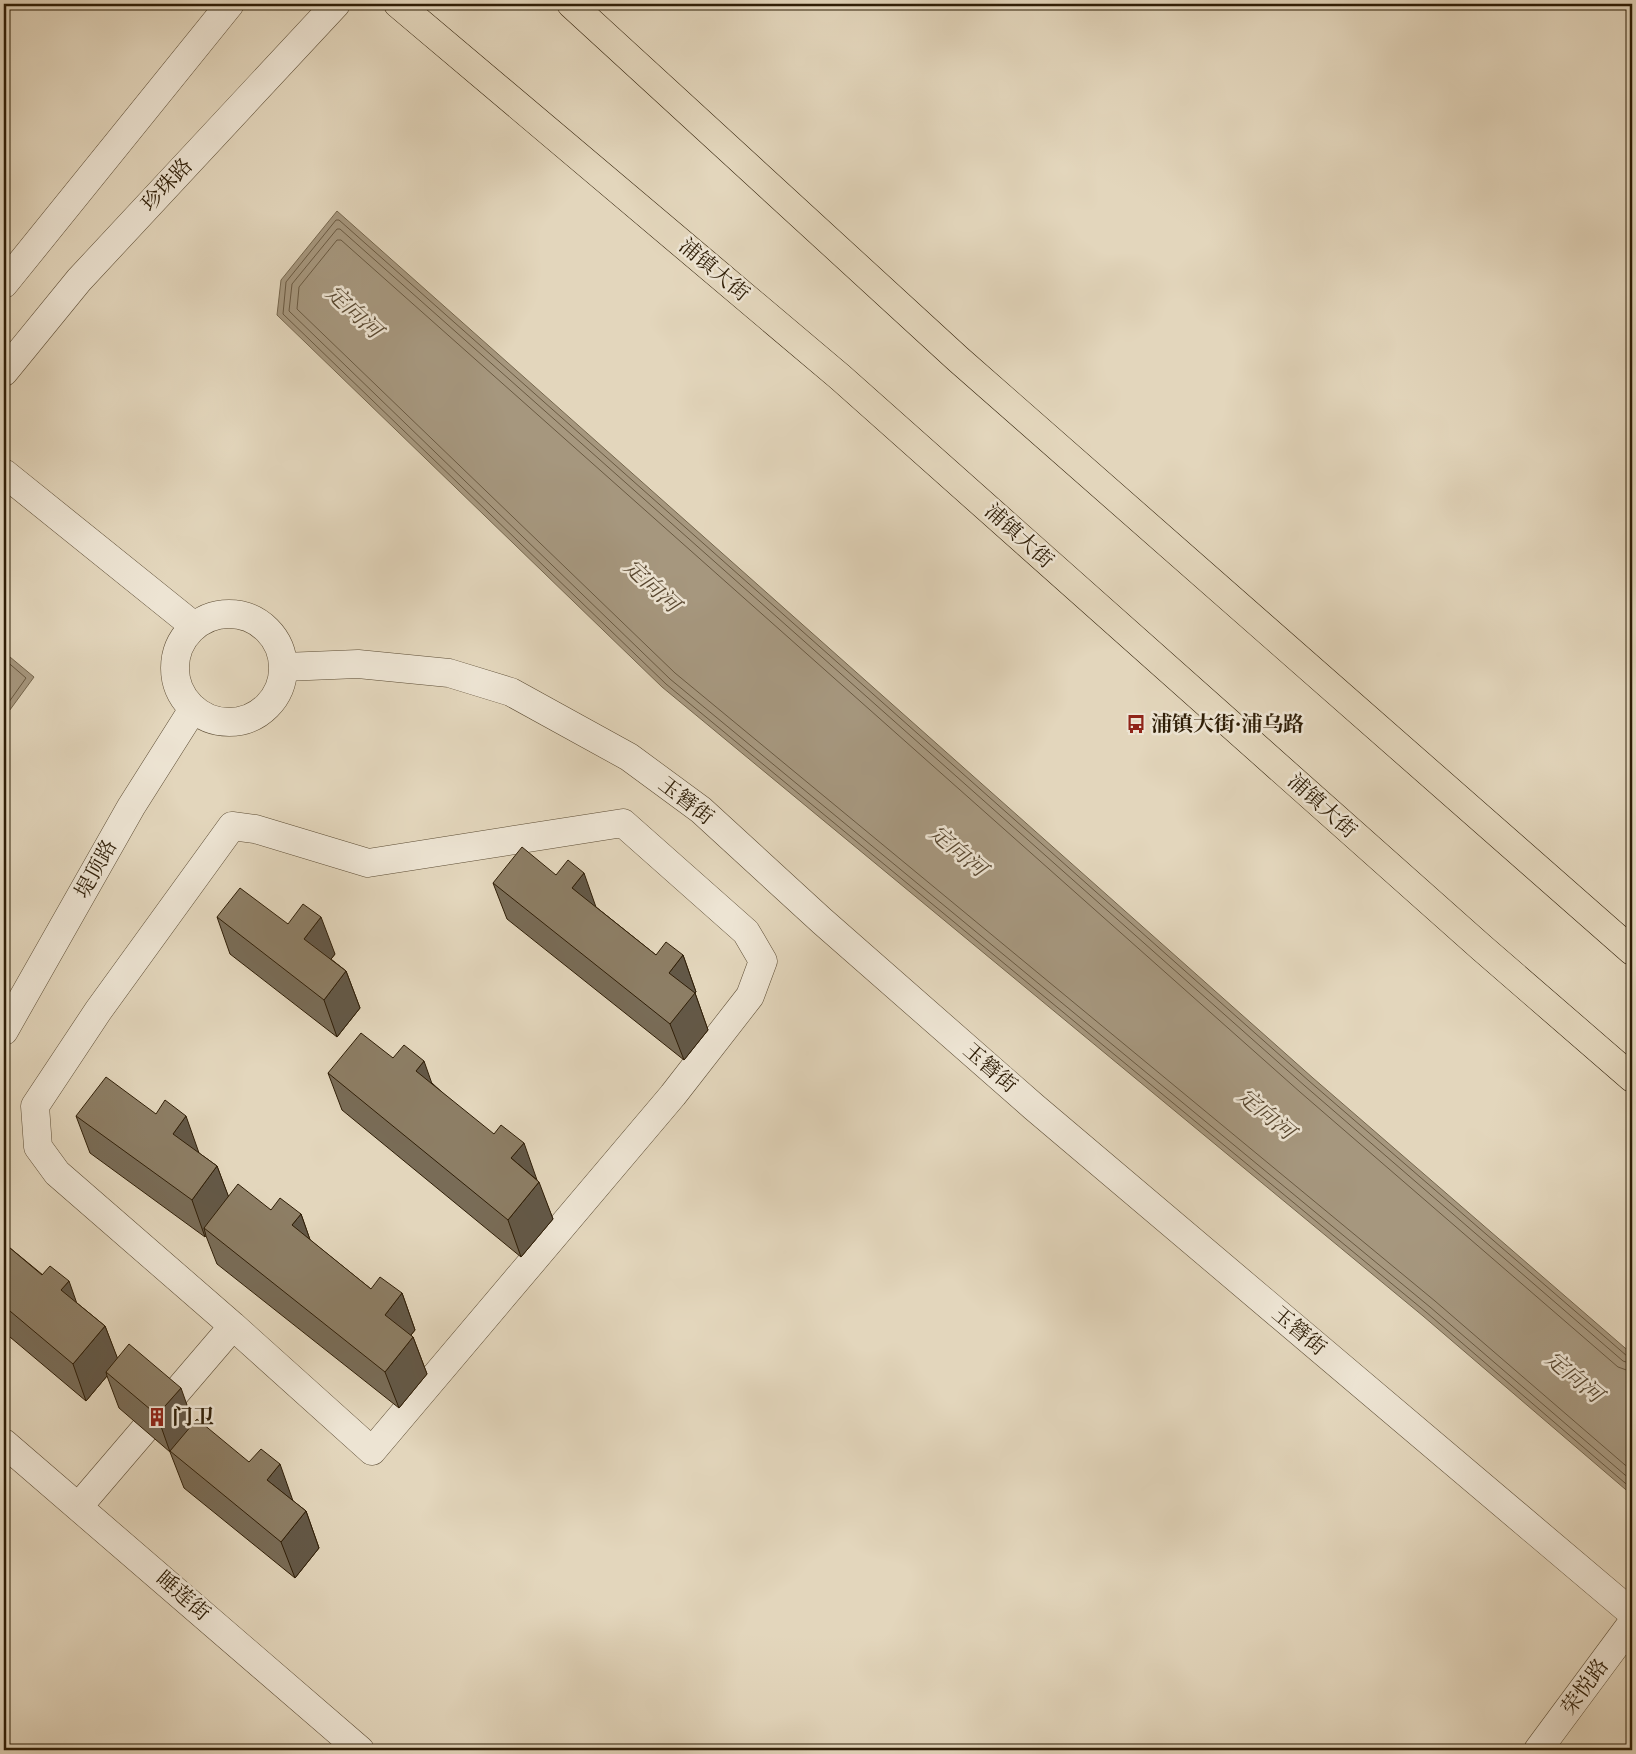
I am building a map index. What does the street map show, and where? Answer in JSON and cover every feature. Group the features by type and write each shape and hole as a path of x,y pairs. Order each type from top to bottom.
{"main road":[{"name":"浦镇大街","path":"398,4 840,376 1467,935 1632,1078"},
{"path":"571,4 958,358 1632,951"}],"street":[{"path":"4,284 230,4"},
{"name":"珍珠路","path":"4,372 79,280 336,4"},
{"path":"4,472 194,626"},
{"path":"230,614 246,616 261,624 273,635 281,650 284,667 282,684 274,699 263,711 246,720 228,723 209,719 193,709 181,694 175,677 175,658 182,640 194,626 211,617 230,614"},
{"name":"玉簪街","path":"284,667 358,664 449,673 511,692 629,758 701,810 822,921 1034,1107 1632,1613"},
{"name":"堤顶路","path":"4,1031 131,806 193,709"},
{"path":"623,823 746,932 763,961 750,996 673,1095 372,1451 233,1326 57,1173 38,1146 35,1106 98,1011 232,826 255,830 368,863 623,823"},
{"path":"79,1506 233,1326"},
{"name":"睡莲街","path":"4,1443 360,1750"},
{"name":"荣悦路","path":"1538,1750 1632,1623"}],"water":[{"name":"定向河","path":"337,211 1313,1078 1632,1354 1632,1495 1423,1316 662,687 277,315 281,280"},
{"path":"4,652 34,677 4,718"}],"building":[{"path":"522,847 556,875 568,860 584,873 572,888 656,955 666,942 683,955 669,973 695,993 670,1024 493,883"},
{"path":"240,888 288,924 303,904 321,917 304,939 346,971 324,1000 217,917"},
{"path":"361,1033 393,1058 404,1045 424,1061 416,1071 494,1134 501,1125 524,1143 511,1158 539,1182 508,1220 328,1073"},
{"path":"106,1077 156,1114 165,1100 186,1116 173,1134 217,1166 192,1200 76,1116"},
{"path":"238,1184 271,1210 280,1198 301,1214 292,1225 371,1289 380,1277 402,1293 385,1315 413,1337 385,1372 204,1228"},
{"path":"4,1243 42,1275 50,1266 69,1281 61,1290 105,1326 73,1364 4,1306"},
{"path":"129,1344 181,1388 157,1415 106,1372"},
{"path":"197,1419 249,1462 261,1449 280,1464 267,1480 306,1511 281,1542 170,1451"}],"place":[{"name":"浦镇大街·浦乌路","path":"1136,724"},
{"name":"门卫","path":"157,1417"}]}
